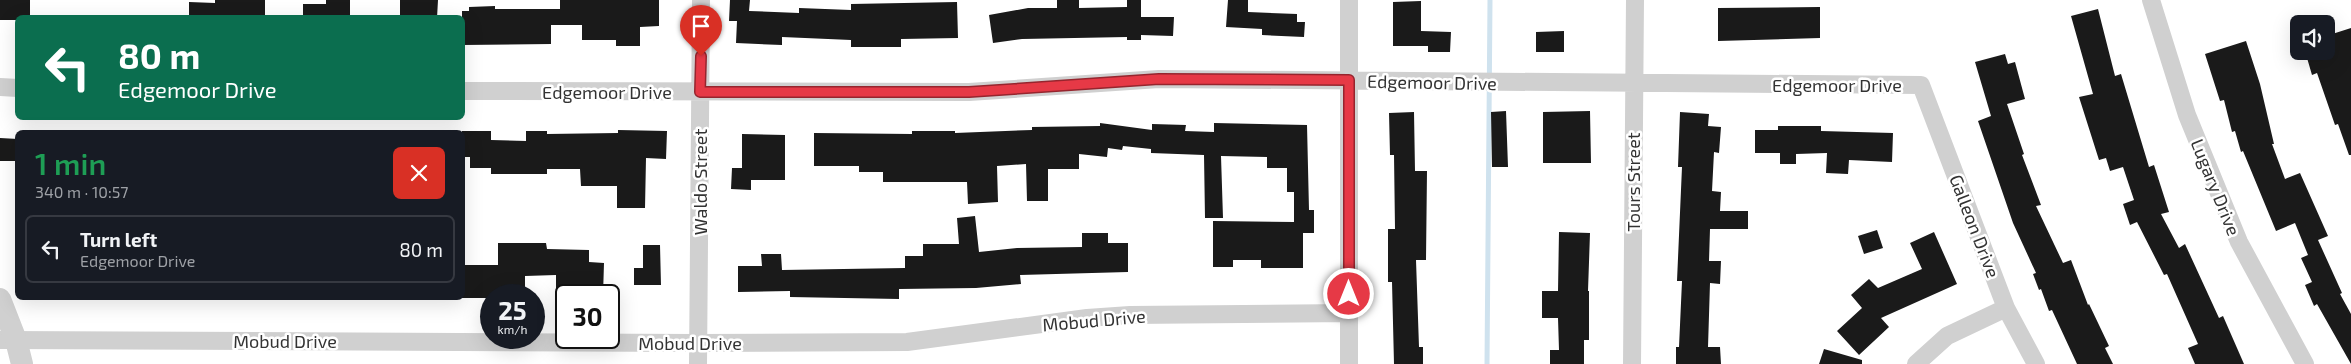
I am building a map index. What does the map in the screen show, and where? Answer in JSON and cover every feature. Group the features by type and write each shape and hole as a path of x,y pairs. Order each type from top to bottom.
{"street":[{"name":"Waldo Street","path":"698,364 701,0"},
{"path":"1349,0 1349,364"},
{"name":"Tours Street","path":"1632,364 1635,0"},
{"name":"Lugary Drive","path":"2151,0 2187,115 2238,242 2305,364"},
{"name":"Edgemoor Drive","path":"465,91 969,92 1159,79 1921,85"},
{"name":"Galleon Drive","path":"1921,85 2006,308 2036,364"},
{"path":"0,87 15,88"},
{"path":"0,299 8,340 22,364"},
{"path":"1916,364 1947,336 2006,308"},
{"name":"Mobud Drive","path":"8,340 907,342 1087,318 1130,315 1349,313"}],"building":[{"path":"0,0 30,0 30,15 15,15 15,20 0,20"},
{"path":"215,0 265,0 265,15 189,15 189,2 215,3"},
{"path":"326,0 350,0 350,15 303,15 303,4 326,4"},
{"path":"400,0 438,0 437,15 400,15"},
{"path":"560,0 659,0 659,26 640,27 640,46 616,46 616,40 582,40 582,25 551,25 551,44 465,45 465,15 462,15 462,11 469,11 469,7 495,6 495,9 560,9"},
{"path":"730,0 750,0 749,11 799,13 799,8 851,10 851,4 957,2 958,38 901,39 901,47 851,47 851,40 782,37 782,45 736,43 737,21 729,21"},
{"path":"1057,0 1079,0 1079,8 1127,7 1127,0 1141,0 1141,17 1174,17 1173,36 1141,35 1141,40 1127,40 1127,37 1022,39 993,43 989,15 1028,8 1057,8"},
{"path":"1228,0 1248,0 1248,12 1297,14 1297,22 1305,22 1304,37 1262,35 1262,29 1226,27"},
{"path":"1421,1 1421,31 1451,32 1450,52 1428,52 1428,46 1393,46 1393,2"},
{"path":"1820,7 1820,38 1718,41 1718,8"},
{"path":"2098,9 2115,76 2121,74 2149,167 2154,165 2169,212 2161,214 2179,248 2185,244 2219,318 2223,316 2244,364 2195,364 2188,348 2198,344 2167,274 2164,275 2137,222 2130,225 2123,204 2134,200 2123,167 2110,171 2106,158 2099,160 2079,97 2093,94 2071,16"},
{"path":"2351,28 2351,155 2349,155 2338,124 2335,125 2317,73 2312,75 2308,60 2335,60 2335,33"},
{"path":"1564,31 1564,52 1536,52 1536,32"},
{"path":"2246,41 2260,84 2274,144 2272,144 2285,179 2300,173 2328,236 2318,240 2342,293 2340,294 2351,314 2351,364 2317,304 2314,306 2305,285 2312,282 2301,258 2308,255 2295,223 2276,231 2243,151 2241,152 2235,131 2232,132 2224,100 2220,101 2205,54"},
{"path":"2005,54 2008,64 2015,62 2025,99 2007,104 2024,154 2022,155 2041,205 2036,206 2063,263 2071,260 2088,305 2109,346 2105,348 2113,364 2077,364 2052,310 2049,311 2041,289 2039,290 2033,274 2036,273 2013,223 1978,121 1991,116 1975,62"},
{"path":"1506,111 1508,167 1492,167 1491,112"},
{"path":"1590,111 1591,163 1543,163 1543,112"},
{"path":"1414,112 1415,171 1427,171 1426,260 1416,260 1419,347 1423,347 1423,364 1394,364 1392,282 1388,282 1388,229 1395,229 1394,155 1390,155 1389,113"},
{"path":"1680,112 1709,114 1708,126 1721,127 1719,153 1714,152 1712,191 1721,192 1720,211 1748,211 1748,229 1710,229 1709,261 1721,261 1720,284 1710,283 1708,347 1720,347 1721,364 1676,364 1676,347 1679,347 1682,281 1677,281 1682,167 1678,167"},
{"path":"1100,123 1152,130 1152,124 1186,125 1185,131 1214,132 1214,123 1307,125 1309,210 1314,210 1314,233 1303,233 1303,268 1261,268 1261,260 1233,260 1233,267 1213,267 1213,221 1294,222 1294,192 1287,192 1287,168 1267,168 1267,157 1221,156 1223,218 1205,218 1204,155 1151,153 1151,149 1123,146 1122,150 1108,148 1107,157 1079,154 1079,169 1048,169 1048,201 1027,201 1026,164 997,166 998,202 968,204 967,182 883,182 883,172 859,172 859,166 814,166 814,133 912,134 912,131 955,131 955,133 1032,130 1032,127 1100,126"},
{"path":"1778,126 1821,126 1821,131 1893,133 1892,162 1849,160 1848,174 1826,173 1827,153 1796,154 1796,164 1780,164 1780,153 1755,153 1755,130 1778,130"},
{"path":"618,130 667,131 666,159 646,158 645,208 617,208 617,186 581,186 580,169 547,169 547,174 491,174 491,168 470,168 470,157 465,157 465,131 491,131 491,140 526,141 526,131 547,131 547,134 618,133"},
{"path":"742,134 785,135 785,180 751,180 751,190 731,189 732,168 742,168"},
{"path":"0,138 15,139 15,161 0,161"},
{"path":"975,216 979,252 1017,248 1082,247 1082,233 1108,233 1108,243 1128,243 1128,272 1020,275 1021,284 976,288 899,289 899,299 790,297 790,291 738,292 738,266 762,266 761,254 781,254 782,270 905,268 905,256 923,256 923,244 959,244 957,218"},
{"path":"1877,230 1883,248 1864,254 1858,236"},
{"path":"1559,232 1590,233 1589,340 1584,340 1584,364 1550,364 1550,350 1559,350 1558,318 1542,318 1542,291 1558,291"},
{"path":"1934,232 1957,284 1881,318 1889,327 1859,355 1837,331 1862,308 1851,295 1869,279 1878,288 1922,269 1910,243"},
{"path":"498,243 546,243 547,249 589,250 589,262 604,263 603,284 556,284 556,275 525,276 525,284 480,284 480,298 465,298 465,265 498,265"},
{"path":"643,245 660,245 661,285 634,285 634,268 643,268"},
{"path":"1824,349 1862,360 1862,364 1819,364"}],"waterway":[{"path":"1487,364 1490,0"}],"route":[{"path":"701,56 700,92 969,92 1159,79 1349,80 1349,294"}]}
